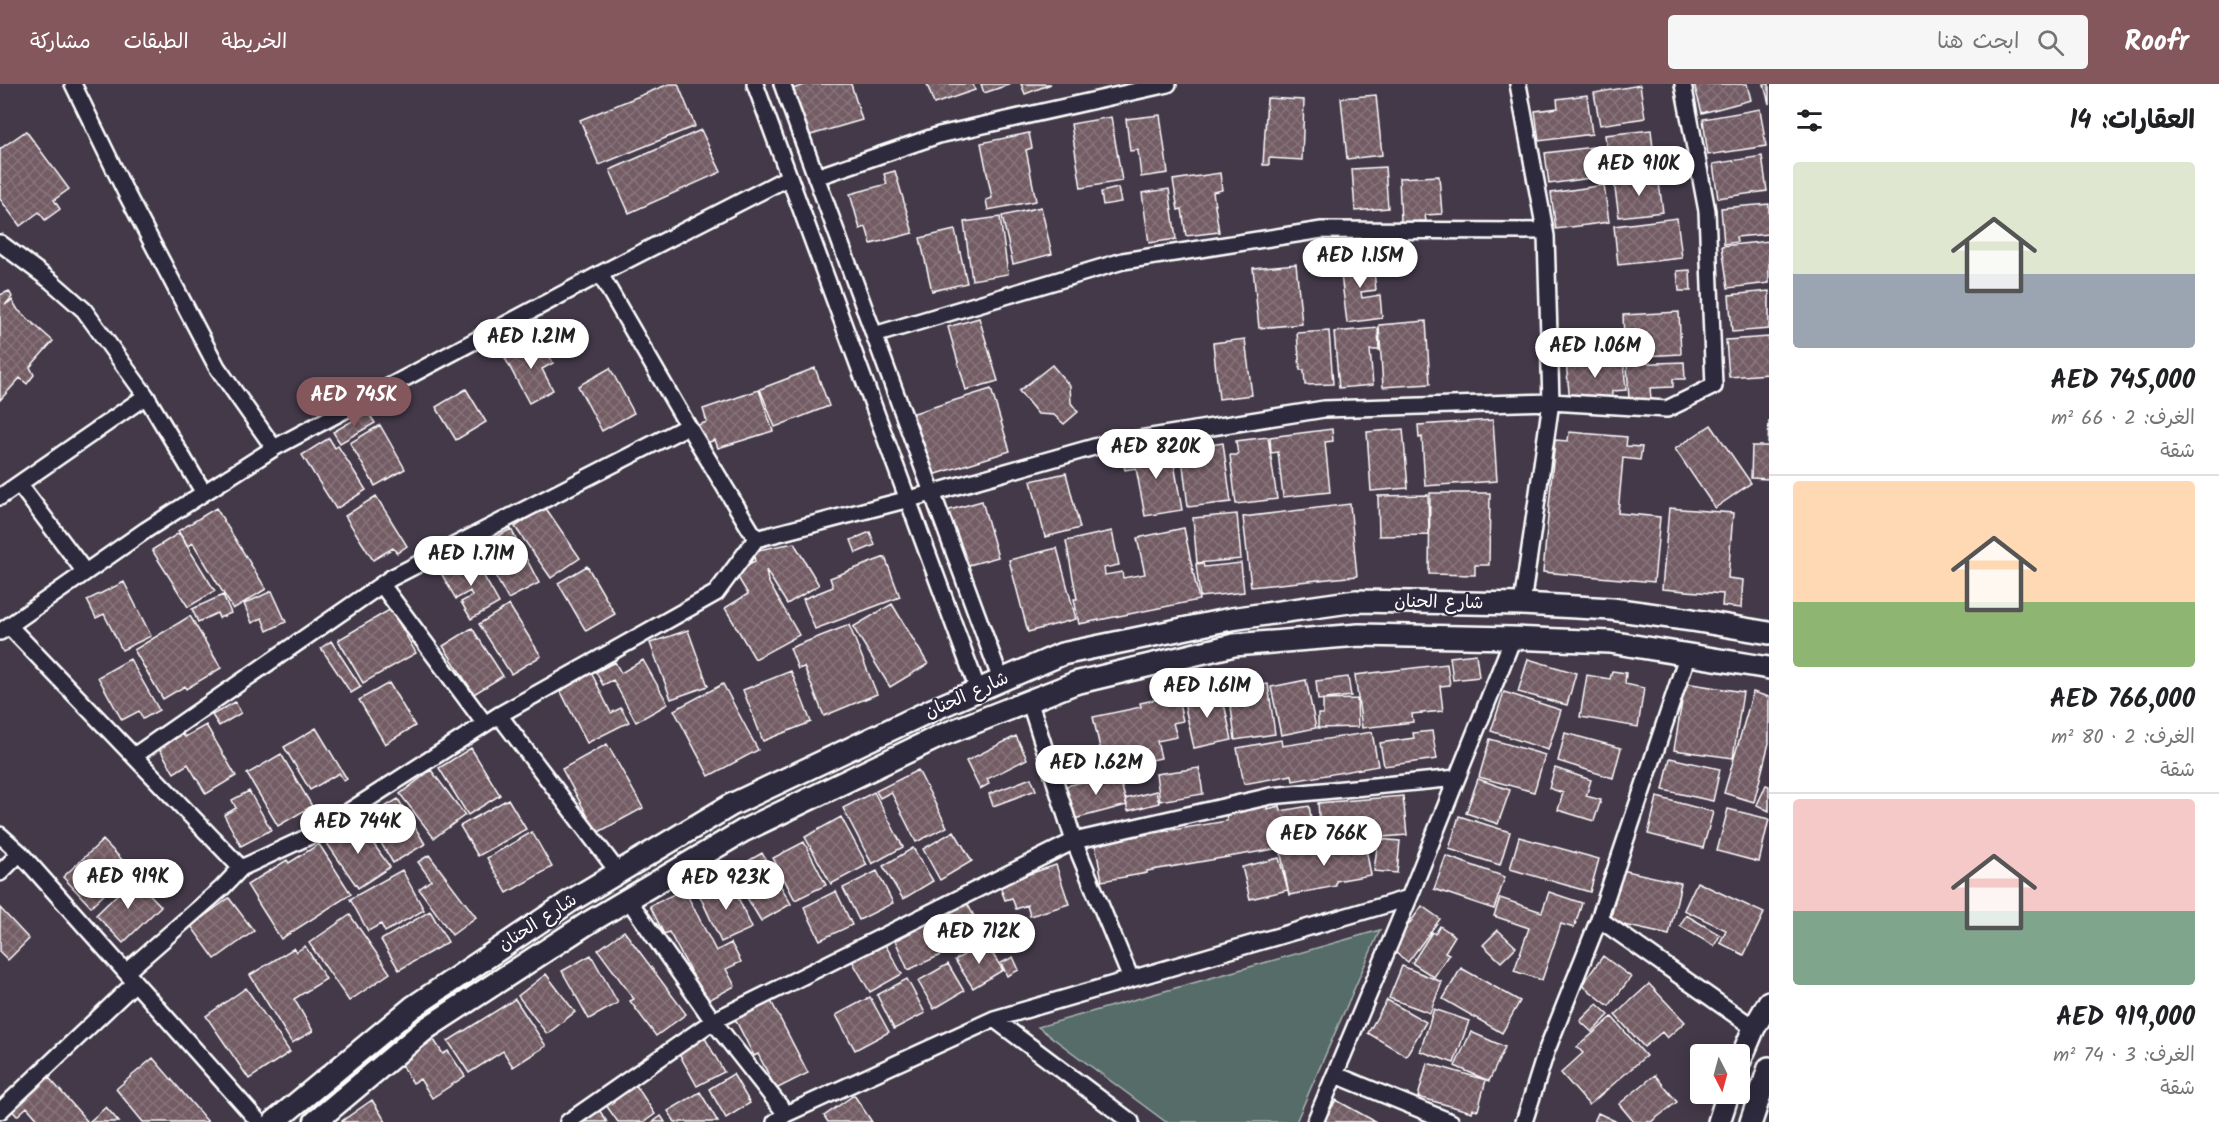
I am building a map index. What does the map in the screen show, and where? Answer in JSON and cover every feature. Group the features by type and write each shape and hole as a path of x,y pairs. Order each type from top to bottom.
{"main road":[{"name":"شارع الحنان","path":"274,1122 413,1007 572,900 618,872 731,805 978,690 1062,654 1231,619 1356,601 1522,604 1612,609 1769,633"},
{"name":"شارع الحنان","path":"315,1122 427,1028 588,923 743,831 940,736 1075,682 1234,645 1359,635 1610,642 1769,668"},
{"path":"1747,1044 1769,1002"},
{"path":"1754,1120 1769,1068"},
{"path":"1719,1122 1725,1104"}],"street":[{"path":"73,84 125,191 217,366 274,448"},
{"path":"755,84 978,690"},
{"path":"782,84 1001,680"},
{"path":"816,177 939,135 1168,84"},
{"path":"1518,84 1545,231 1551,402 1522,604"},
{"path":"0,1111 241,868 312,835 499,715 716,593 756,539 933,493 1101,445 1324,409 1551,402 1667,410 1714,386 1707,211 1683,84"},
{"path":"241,868 134,756 4,629 146,530 274,448 600,274 789,177"},
{"path":"874,335 1123,261 1216,246 1322,230 1545,231"},
{"path":"0,243 51,281 84,310 146,396 204,493"},
{"path":"600,274 756,539"},
{"path":"0,497 146,396"},
{"path":"134,756 382,585 688,426"},
{"path":"19,484 85,572"},
{"path":"382,585 485,724"},
{"path":"1315,1122 1409,897 1513,638"},
{"path":"1524,1122 1546,1052 1599,919 1688,654"},
{"path":"1029,700 1074,841 1131,979"},
{"path":"499,715 618,872"},
{"path":"568,1122 713,1021 1074,841 1271,796 1457,778"},
{"path":"0,834 20,853 259,1122"},
{"path":"0,873 20,853"},
{"path":"628,899 781,1118 994,1019 1409,897"},
{"path":"1599,919 1754,1028"},
{"path":"994,1019 1131,1122"},
{"path":"1336,1075 1451,1122"}],"green space":[{"path":"1380,930 1296,1122 1166,1122 1038,1027"}],"building":[{"path":"669,84 678,84 695,126 599,165 580,120"},
{"path":"808,84 851,84 862,120 807,136 792,89"},
{"path":"927,84 973,84 975,90 934,104"},
{"path":"981,84 1011,84 984,93"},
{"path":"1021,84 1051,84 1025,94"},
{"path":"1694,84 1747,84 1751,100 1702,113"},
{"path":"1764,84 1769,84 1769,104"},
{"path":"1640,85 1645,118 1600,125 1594,93"},
{"path":"1376,95 1382,155 1347,159 1341,98"},
{"path":"1587,95 1592,134 1539,141 1535,111 1558,108 1557,99"},
{"path":"1267,98 1304,100 1302,160 1269,158 1269,165 1263,165"},
{"path":"1760,109 1766,146 1708,155 1703,119"},
{"path":"1160,115 1168,173 1141,177 1138,150 1130,151 1126,119"},
{"path":"1111,117 1122,181 1081,188 1071,124"},
{"path":"701,130 721,172 629,213 610,170"},
{"path":"1651,130 1655,167 1609,172 1605,135"},
{"path":"26,131 69,189 54,200 60,209 45,220 39,212 20,226 0,199 0,149"},
{"path":"1029,133 1032,148 1026,150 1036,201 988,210 986,200 992,198 981,143"},
{"path":"1593,147 1597,177 1549,184 1545,153"},
{"path":"1762,156 1767,191 1718,198 1713,164"},
{"path":"1385,167 1388,208 1355,211 1352,169"},
{"path":"895,171 913,233 871,244 866,227 860,229 850,194 887,184 884,174"},
{"path":"1220,173 1222,190 1213,192 1219,232 1186,236 1182,209 1178,210 1173,180"},
{"path":"1439,176 1442,214 1425,215 1426,221 1401,222 1399,178"},
{"path":"1658,176 1663,212 1619,217 1614,182"},
{"path":"1604,185 1609,222 1556,229 1551,193"},
{"path":"1118,188 1121,202 1103,205 1101,192"},
{"path":"1169,189 1176,239 1149,243 1142,193"},
{"path":"1769,204 1769,234 1736,237 1737,242 1724,244 1721,208"},
{"path":"1041,207 1052,254 1013,264 1002,216"},
{"path":"1000,217 1008,274 972,280 964,222"},
{"path":"1677,218 1682,258 1618,265 1614,226"},
{"path":"955,230 967,283 932,291 920,238"},
{"path":"1769,241 1769,283 1728,288 1722,246"},
{"path":"1372,254 1376,290 1361,292 1362,298 1380,295 1382,318 1347,323 1339,258"},
{"path":"1296,264 1302,324 1259,328 1253,268"},
{"path":"1690,270 1691,291 1679,291 1677,271"},
{"path":"9,291 12,297 5,305 12,300 18,310 53,341 30,367 34,375 27,384 20,378 0,400 0,295"},
{"path":"1769,291 1769,329 1732,332 1729,295"},
{"path":"1679,312 1681,354 1625,357 1623,315"},
{"path":"979,318 998,381 966,390 948,327"},
{"path":"1426,321 1430,384 1383,387 1379,325"},
{"path":"1378,328 1379,350 1370,350 1373,385 1339,388 1334,332"},
{"path":"1329,331 1333,384 1305,385 1304,370 1300,370 1297,333"},
{"path":"1769,337 1769,374 1729,377 1726,340"},
{"path":"540,339 553,363 542,369 553,390 529,403 505,358"},
{"path":"1245,339 1252,395 1219,399 1213,343"},
{"path":"1623,358 1626,390 1612,391 1612,397 1570,401 1566,363"},
{"path":"1684,362 1685,379 1673,379 1673,387 1650,388 1651,399 1629,400 1627,364"},
{"path":"1052,365 1070,386 1071,403 1078,412 1064,424 1054,415 1038,414 1019,391"},
{"path":"610,368 634,413 602,431 578,386"},
{"path":"815,368 829,406 775,427 760,389"},
{"path":"466,389 486,422 456,440 436,407"},
{"path":"991,389 1010,451 930,476 911,414"},
{"path":"759,390 773,431 718,448 715,440 704,444 698,425 707,422 703,409"},
{"path":"368,412 375,423 340,443 333,432"},
{"path":"1493,420 1497,481 1425,486 1422,437 1419,438 1418,425"},
{"path":"1769,421 1769,479 1751,478 1752,446 1768,446"},
{"path":"380,425 405,469 375,486 350,443"},
{"path":"1711,425 1751,483 1715,508 1675,449"},
{"path":"1332,429 1333,441 1325,442 1330,492 1283,497 1278,452 1271,453 1270,437"},
{"path":"1403,429 1408,488 1371,491 1367,432"},
{"path":"1569,432 1627,437 1626,446 1642,447 1640,460 1623,458 1618,513 1660,517 1654,582 1543,572 1555,440 1568,441"},
{"path":"1268,437 1277,499 1236,504 1230,455 1238,455 1236,441"},
{"path":"329,438 335,448 338,446 366,490 336,509 302,455"},
{"path":"1223,443 1231,502 1188,507 1181,449"},
{"path":"1171,446 1182,510 1145,516 1136,468 1125,470 1122,455"},
{"path":"1066,473 1080,528 1045,537 1031,481"},
{"path":"1430,493 1490,493 1489,565 1475,565 1475,575 1429,574"},
{"path":"1428,495 1429,535 1379,536 1378,496"},
{"path":"376,496 407,546 397,553 393,548 373,560 345,516"},
{"path":"982,501 998,557 962,567 946,511"},
{"path":"1350,504 1357,576 1251,587 1243,517"},
{"path":"545,507 580,558 551,578 515,527"},
{"path":"216,508 266,589 233,609 193,543 188,546 178,531"},
{"path":"1669,508 1733,513 1728,578 1743,580 1741,608 1722,606 1723,594 1662,589"},
{"path":"1237,514 1241,559 1197,563 1193,518"},
{"path":"1184,528 1199,600 1079,624 1074,599 1077,599 1066,541 1112,531 1119,565 1104,568 1105,575 1122,572 1123,578 1145,574 1137,538"},
{"path":"511,529 539,583 508,599 479,546"},
{"path":"870,532 875,545 856,553 851,540"},
{"path":"179,533 215,591 188,607 152,550"},
{"path":"794,543 819,585 787,604 766,570 768,581 799,635 755,659 725,608 748,594 734,571 755,561 753,551"},
{"path":"1057,548 1076,619 1028,632 1009,560"},
{"path":"472,555 499,603 471,619 461,602 472,596 470,591 456,599 441,573"},
{"path":"885,557 900,597 815,629 803,599 833,587 830,578"},
{"path":"1203,563 1204,567 1241,563 1244,592 1200,597 1196,564"},
{"path":"587,566 615,614 586,631 558,583"},
{"path":"124,582 151,636 122,650 104,614 96,618 87,600"},
{"path":"272,591 286,622 267,631 262,618 252,623 244,604"},
{"path":"223,595 231,613 219,618 217,613 198,622 192,609"},
{"path":"892,604 928,664 890,687 853,627"},
{"path":"509,605 541,656 511,674 479,624"},
{"path":"391,609 416,653 363,683 338,640"},
{"path":"190,616 221,668 186,689 185,686 163,699 134,650"},
{"path":"849,625 877,694 824,716 804,667 798,669 790,648"},
{"path":"472,628 503,676 474,694 443,646"},
{"path":"688,630 708,686 671,699 650,643"},
{"path":"331,641 361,687 351,693 321,648"},
{"path":"1476,654 1479,677 1453,680 1450,657"},
{"path":"130,659 159,710 143,719 139,711 122,720 98,677"},
{"path":"1528,659 1576,673 1567,705 1518,692"},
{"path":"643,660 668,704 636,722 613,680 603,685 596,672 615,662 621,673"},
{"path":"1447,664 1450,685 1440,686 1443,711 1412,714 1413,722 1362,728 1355,675"},
{"path":"791,671 811,722 763,741 743,690"},
{"path":"1612,671 1626,673 1625,684 1644,688 1638,727 1580,717 1587,675 1610,679"},
{"path":"591,672 611,713 621,708 629,722 587,743 559,688"},
{"path":"1348,677 1351,696 1318,700 1316,681"},
{"path":"1306,680 1316,728 1281,735 1271,687"},
{"path":"389,683 415,726 385,744 359,700"},
{"path":"1685,683 1743,692 1733,758 1674,750"},
{"path":"723,684 758,750 709,776 674,710"},
{"path":"1268,684 1275,734 1235,740 1229,690"},
{"path":"1221,690 1232,740 1194,748 1183,698"},
{"path":"1504,692 1561,710 1548,750 1491,731"},
{"path":"1753,692 1769,697 1769,743 1754,802 1724,793"},
{"path":"1177,695 1183,721 1173,723 1177,737 1157,741 1161,758 1105,770 1093,717 1141,707 1140,703"},
{"path":"1357,699 1358,727 1318,728 1318,714 1323,714 1323,700"},
{"path":"235,702 241,713 219,726 212,715"},
{"path":"206,725 236,776 206,794 188,764 174,773 159,748 183,734 185,737"},
{"path":"316,728 347,779 344,781 339,773 310,790 284,747"},
{"path":"1432,731 1437,759 1384,766 1380,743 1414,738 1413,733"},
{"path":"1372,732 1378,766 1293,781 1292,775 1244,784 1237,748 1281,740 1282,746"},
{"path":"1565,733 1621,748 1613,778 1558,761"},
{"path":"1016,736 1027,759 987,779 989,784 980,789 966,761"},
{"path":"1490,739 1545,755 1534,792 1479,777"},
{"path":"607,744 643,808 597,833 562,769"},
{"path":"471,748 500,795 468,815 439,768"},
{"path":"281,754 312,806 278,826 247,774"},
{"path":"1670,758 1720,769 1713,801 1663,790"},
{"path":"1199,768 1203,794 1160,801 1156,774"},
{"path":"1555,768 1591,780 1586,796 1601,800 1594,821 1558,810 1563,793 1549,788"},
{"path":"431,770 465,815 434,838 400,794"},
{"path":"918,770 947,827 916,842 891,792 880,798 876,791"},
{"path":"1114,774 1116,785 1121,784 1127,805 1074,819 1066,786"},
{"path":"1031,778 1036,790 993,806 989,794"},
{"path":"1478,779 1510,790 1498,824 1466,813"},
{"path":"1766,785 1769,786 1769,811 1757,805"},
{"path":"249,791 271,830 241,846 224,815 236,808 232,800"},
{"path":"1156,791 1159,803 1128,811 1125,799"},
{"path":"874,792 903,847 872,864 843,808"},
{"path":"1403,796 1407,835 1321,842 1318,803"},
{"path":"1657,797 1713,812 1703,848 1648,834"},
{"path":"398,799 425,844 393,863 366,818"},
{"path":"508,799 526,829 478,856 460,826"},
{"path":"1267,806 1267,809 1280,806 1281,811 1309,806 1315,842 1102,881 1095,843 1227,821 1226,813"},
{"path":"1728,809 1769,819 1759,862 1717,851"},
{"path":"1459,816 1510,832 1500,865 1449,849"},
{"path":"841,817 867,865 831,884 805,837"},
{"path":"357,821 390,867 358,888 326,842"},
{"path":"954,831 972,861 940,880 923,849"},
{"path":"532,832 552,867 507,893 487,858"},
{"path":"1519,837 1599,859 1590,892 1510,869"},
{"path":"1378,839 1400,841 1397,873 1374,871"},
{"path":"103,840 131,869 91,907 63,877"},
{"path":"804,842 826,885 795,900 773,858"},
{"path":"1365,843 1371,875 1336,881 1336,886 1289,895 1281,854 1327,846 1328,850"},
{"path":"319,844 351,894 281,939 247,885 287,860 289,863"},
{"path":"913,848 933,881 903,899 883,866"},
{"path":"762,853 791,904 761,921 731,871"},
{"path":"429,855 476,917 452,935 419,889 431,880 418,862"},
{"path":"1446,856 1505,877 1494,909 1434,889"},
{"path":"1279,858 1288,890 1250,899 1242,867"},
{"path":"1056,865 1069,904 1030,916 1027,905 1016,909 1012,898 1005,900 999,884"},
{"path":"402,870 424,910 385,932 381,924 368,931 350,899"},
{"path":"1622,870 1681,883 1669,935 1610,922"},
{"path":"877,871 893,903 859,920 843,888"},
{"path":"134,878 161,906 123,943 96,915"},
{"path":"730,880 752,928 721,942 699,894"},
{"path":"1697,882 1764,913 1744,955 1720,943 1726,930 1684,910"},
{"path":"684,889 716,951 731,943 741,962 726,969 735,986 707,1001 669,932 664,934 650,906"},
{"path":"836,891 852,925 820,940 804,907"},
{"path":"1549,892 1582,903 1574,928 1561,924 1542,980 1514,971 1529,928 1494,916 1500,898 1542,912"},
{"path":"229,898 254,931 215,959 191,926"},
{"path":"967,903 984,935 949,954 931,923"},
{"path":"1422,906 1440,919 1408,962 1391,949"},
{"path":"0,908 29,939 8,960 0,952"},
{"path":"430,911 448,942 399,970 381,940"},
{"path":"350,915 390,973 349,1001 309,943"},
{"path":"1686,915 1720,935 1714,946 1680,926"},
{"path":"927,924 941,955 908,970 894,938"},
{"path":"1440,926 1455,936 1445,952 1449,954 1434,977 1412,963 1432,932 1435,934"},
{"path":"1498,930 1516,947 1501,962 1483,945"},
{"path":"624,931 686,1014 656,1036 630,1001 634,999 598,950"},
{"path":"883,941 902,974 870,992 851,959"},
{"path":"985,942 1003,970 973,988 955,960"},
{"path":"305,946 326,979 294,999 313,1031 292,1043 250,975 294,948 296,952"},
{"path":"591,955 618,1003 589,1019 562,971"},
{"path":"1603,956 1631,977 1609,1006 1582,985"},
{"path":"1013,957 1019,970 1007,976 1001,963"},
{"path":"948,964 964,991 934,1009 918,981"},
{"path":"1402,966 1442,982 1430,1013 1389,998"},
{"path":"1461,968 1520,1001 1502,1033 1443,999"},
{"path":"546,974 575,1012 547,1034 518,996"},
{"path":"907,979 925,1013 894,1029 877,995"},
{"path":"1649,984 1685,1022 1667,1038 1662,1032 1644,1047 1615,1015"},
{"path":"246,988 290,1052 249,1079 206,1016"},
{"path":"870,997 889,1032 855,1050 836,1015"},
{"path":"515,999 546,1046 513,1067 503,1051 469,1073 448,1041"},
{"path":"770,999 808,1073 776,1089 758,1054 754,1056 734,1017"},
{"path":"1387,1000 1426,1022 1406,1056 1368,1033"},
{"path":"1597,1004 1609,1015 1592,1032 1580,1021"},
{"path":"1434,1009 1469,1021 1454,1063 1420,1051"},
{"path":"1612,1017 1646,1056 1589,1105 1561,1073 1583,1053 1577,1047"},
{"path":"1471,1032 1505,1047 1489,1081 1455,1066"},
{"path":"705,1038 724,1072 697,1086 678,1052"},
{"path":"434,1040 443,1054 448,1051 465,1076 432,1098 420,1079 413,1083 399,1062"},
{"path":"153,1058 208,1122 143,1122 116,1089"},
{"path":"1427,1063 1486,1080 1478,1110 1473,1109 1472,1112 1418,1097"},
{"path":"44,1072 86,1122 40,1122 27,1107 17,1116 7,1105"},
{"path":"733,1074 750,1103 726,1118 709,1089"},
{"path":"1655,1075 1677,1102 1651,1122 1634,1122 1619,1104"},
{"path":"633,1081 655,1114 644,1122 618,1122 603,1101"},
{"path":"700,1092 718,1122 675,1122 668,1111"},
{"path":"854,1095 872,1122 828,1122 824,1116"},
{"path":"372,1100 386,1122 342,1122 342,1121"},
{"path":"1336,1100 1376,1122 1324,1122"},
{"path":"596,1105 607,1122 569,1122"},
{"path":"106,1107 119,1122 89,1122"},
{"path":"1598,1113 1617,1122 1594,1122"},
{"path":"661,1116 665,1122 653,1122"}]}
